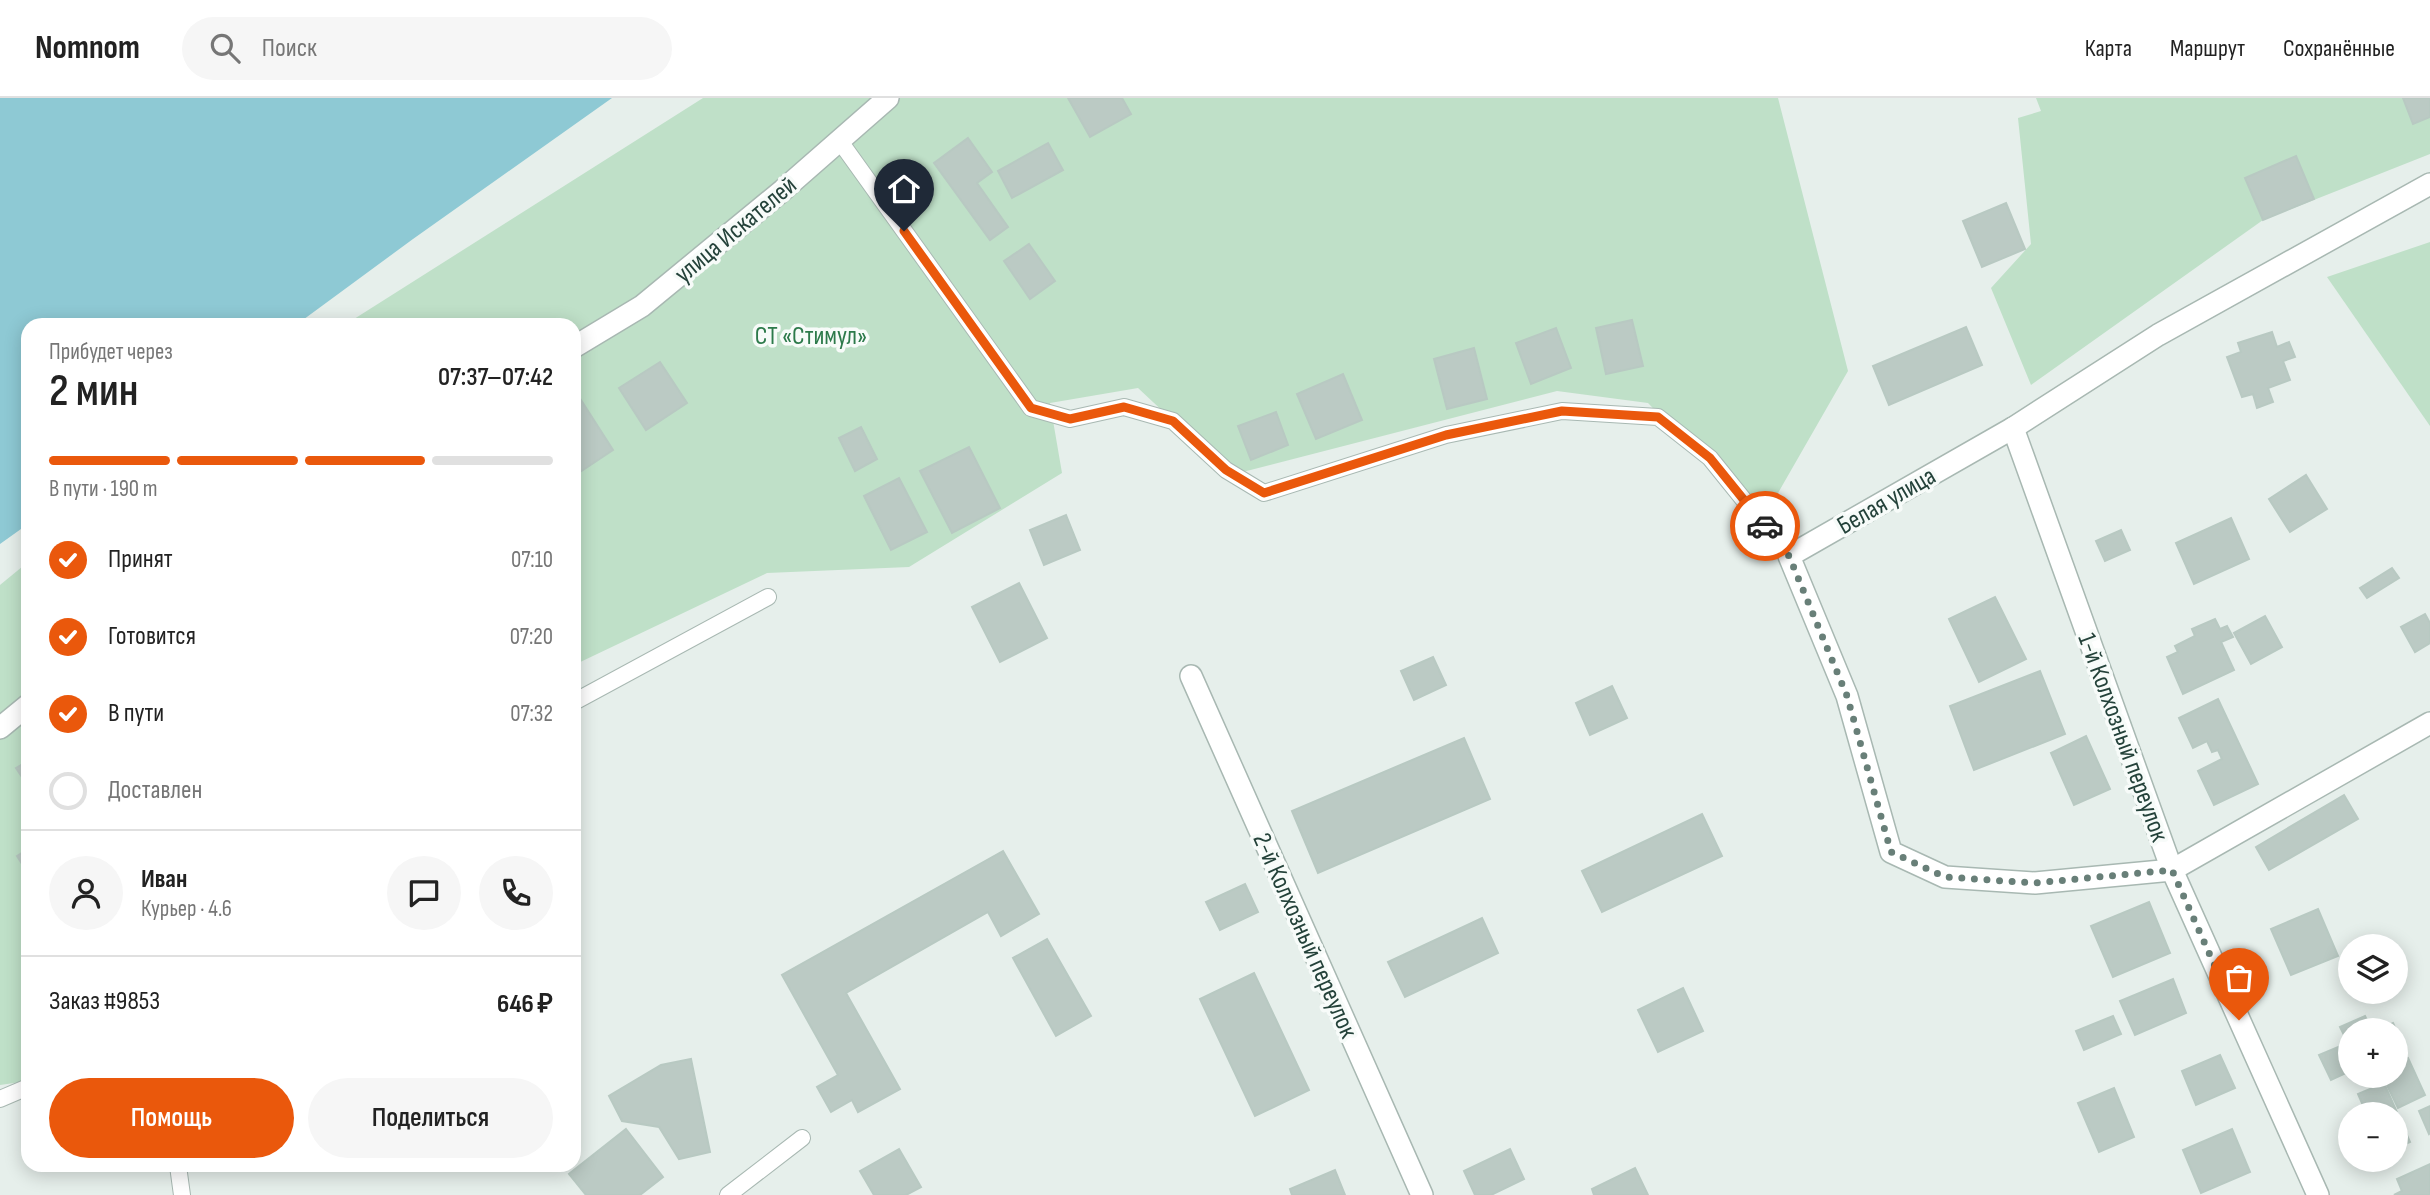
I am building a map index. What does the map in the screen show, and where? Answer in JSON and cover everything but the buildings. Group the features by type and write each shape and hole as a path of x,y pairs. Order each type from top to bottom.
{"street":[{"name":"улица Искателей","path":"581,343 642,306 783,190 888,98"},
{"name":"Белая улица","path":"1789,556 2012,428 2158,335 2430,184"},
{"name":"1-й Колхозный переулок","path":"2012,428 2172,870 2318,1195"},
{"path":"1789,556 1847,696 1891,852 1945,877 2035,883 2172,870 2430,723"},
{"name":"2-й Колхозный переулок","path":"1191,676 1422,1195"},
{"path":"0,728 21,711"}],"lane":[{"path":"839,140 1031,408 1070,419 1124,407 1173,421 1226,470 1264,493 1446,435 1562,411 1658,417 1710,458 1789,556"},
{"path":"581,698 768,597"},
{"path":"0,1099 21,1090"},
{"path":"728,1195 802,1138"},
{"path":"179,1172 182,1195"}],"green space":[{"name":"СТ «Стимул»","path":"703,98 1778,98 1848,371 1774,500 1755,520 1726,483 1648,403 1557,391 1231,475 1138,388 1050,403 1062,473 909,567 767,573 581,662 581,318 356,318"},
{"path":"2036,98 2430,98 2430,154 2263,220 2031,385 1991,288 2031,244 2018,118 2041,111"},
{"path":"2430,242 2430,426 2327,277"},
{"path":"21,568 21,1082 0,1085 0,585"}],"water":[{"path":"0,98 612,98 306,318 21,318 21,529 0,544"}],"way so far":[{"path":"1765,526 1789,556 1847,696 1891,852 1945,877 2035,883 2172,870 2239,1020"}],"route":[{"path":"904,231 1031,408 1070,419 1124,407 1173,421 1226,470 1264,493 1446,435 1562,411 1658,417 1710,458 1765,526"}]}
